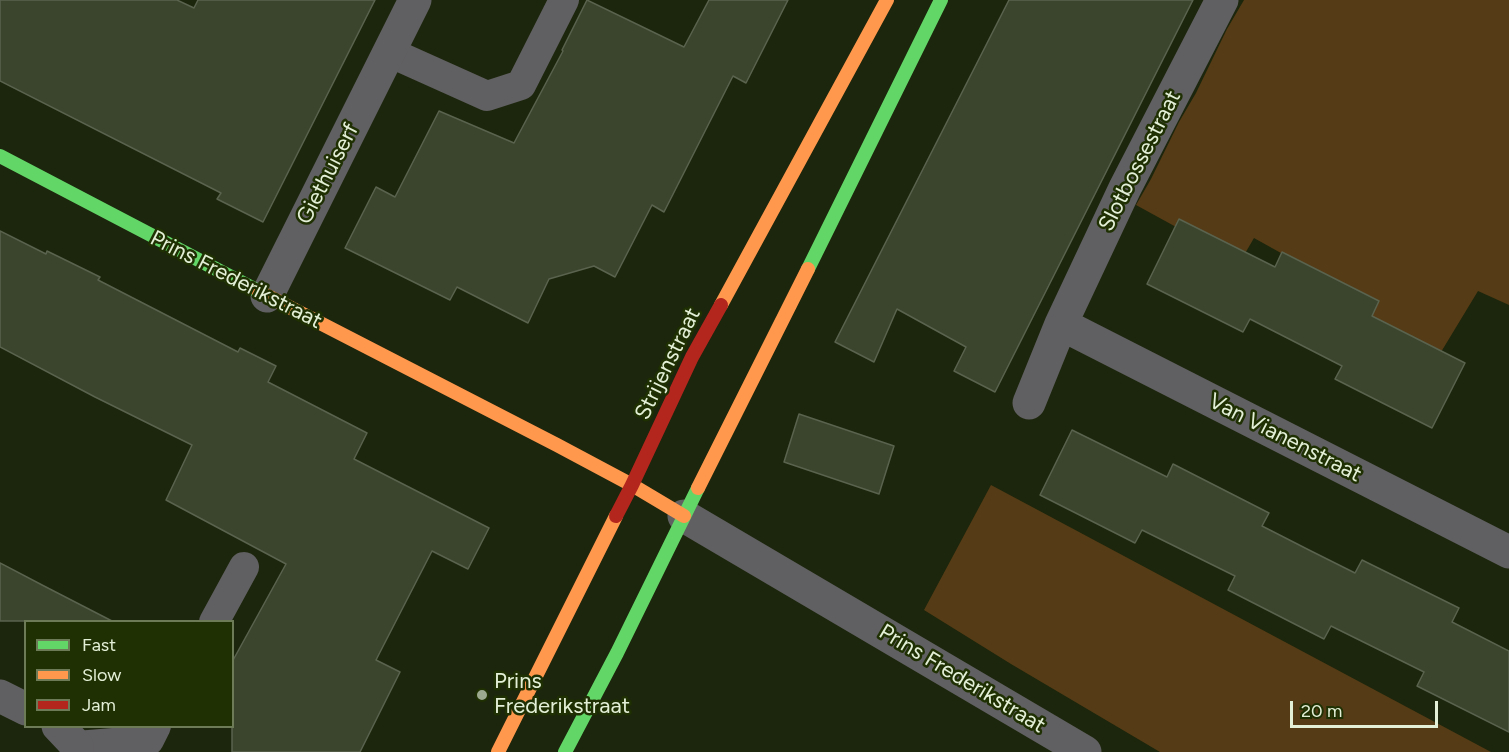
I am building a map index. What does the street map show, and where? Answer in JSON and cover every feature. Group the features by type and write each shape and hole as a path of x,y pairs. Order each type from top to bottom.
{"street":[{"name":"Giethuiserf","path":"267,296 415,0"},
{"name":"Strijenstraat","path":"498,752 632,486 692,357 887,0"},
{"path":"565,752 941,0"},
{"name":"Slotbossestraat","path":"1029,403 1061,324 1125,188 1222,0"},
{"name":"Prins Frederikstraat","path":"0,156 632,486 1085,752"},
{"name":"Van Vianenstraat","path":"1061,324 1509,552"},
{"path":"0,696 24,708"}],"lane":[{"path":"389,52 487,96 521,85 564,0"},
{"path":"215,620 244,567"},
{"path":"71,742 149,740 155,728"}],"shaded area":[{"path":"1244,0 1509,0 1509,305 1478,291 1438,357 1351,310 1358,296 1254,238 1240,262 1136,205"},
{"path":"991,485 1491,752 1160,752 924,610"}],"building":[{"path":"0,0 177,0 194,8 198,0 375,0 263,222 217,199 221,193 0,81"},
{"path":"587,0 684,47 709,0 788,0 746,83 733,76 664,212 652,205 615,277 594,266 549,279 528,323 457,287 450,300 345,248 376,187 395,197 439,111 514,143 563,51"},
{"path":"1009,0 1193,0 995,392 954,371 966,347 897,309 874,362 835,342"},
{"path":"1179,219 1275,267 1282,252 1379,301 1372,316 1465,363 1432,428 1335,379 1342,366 1250,319 1243,332 1147,284"},
{"path":"0,231 100,277 98,280 238,352 240,348 276,366 268,382 367,433 354,459 489,528 468,569 432,551 376,660 400,672 360,752 232,752 234,658 286,564 166,500 192,445 0,347"},
{"path":"799,414 894,446 879,494 784,462"},
{"path":"1072,430 1167,477 1173,464 1269,513 1262,526 1355,573 1362,560 1459,608 1452,622 1509,651 1509,732 1417,686 1424,672 1331,626 1324,639 1228,590 1235,576 1142,530 1135,543 1040,495"},
{"path":"0,563 110,620 24,620 0,621"}],"traffic: fast":[{"path":"808,269 941,0"},
{"path":"0,156 258,291"},
{"path":"565,752 617,653 698,488"}],"traffic: slow":[{"path":"721,305 887,0"},
{"path":"698,488 808,269"},
{"path":"258,291 557,445 684,516"},
{"path":"498,752 616,516"}],"traffic: jam":[{"path":"616,516 692,357 721,305"}],"place":[{"name":"Prins Frederikstraat","path":"482,695"}]}
